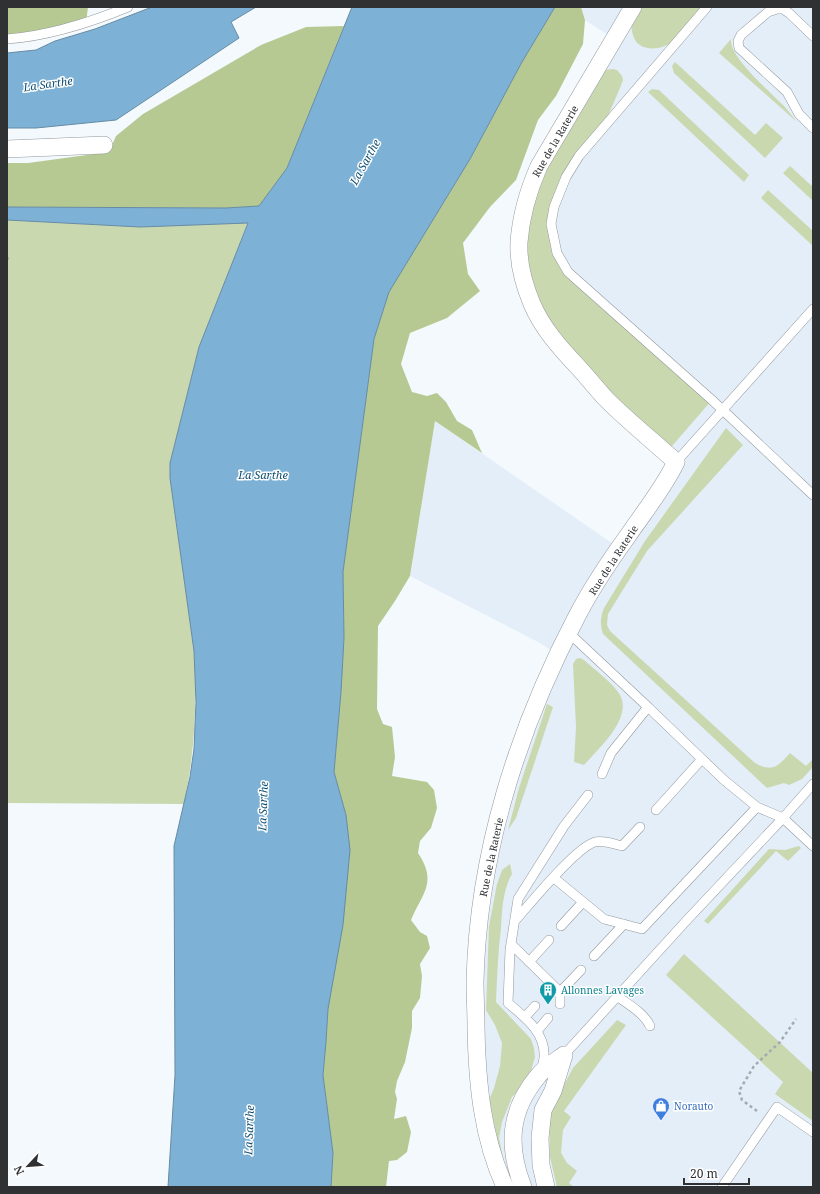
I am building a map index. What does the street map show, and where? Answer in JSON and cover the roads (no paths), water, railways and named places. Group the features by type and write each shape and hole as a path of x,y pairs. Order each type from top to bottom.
{"street":[{"name":"Rue de la Raterie","path":"505,1187 492,1154 484,1123 476,1051 475,980 481,909 490,856 506,788 543,686 557,654 602,574 666,482 676,462 607,400 549,332 532,304 524,280 520,258 519,242 523,210 530,187 539,166 633,7"},
{"path":"7,149 104,145"},
{"path":"523,1187 513,1154 514,1123 516,1112 522,1099 538,1075 564,1055"},
{"path":"546,1187 541,1165 540,1138 543,1110 553,1090 564,1055"}],"lane":[{"path":"7,39 54,33 128,7"},
{"path":"707,7 579,156 566,177 554,207 551,224 557,253 568,272 722,410 813,495"},
{"path":"813,36 789,13 783,9 777,9 768,12 741,35 738,41 739,48 786,92 799,114 813,128"},
{"path":"676,462 813,309"},
{"path":"570,633 724,780 757,807 782,818 813,846"},
{"path":"602,774 611,753 648,707"},
{"path":"656,810 702,759"},
{"path":"564,1055 686,920 813,784"},
{"path":"538,1075 542,1068 544,1056 543,1044 540,1035 525,1017 508,1003 511,944 518,899 564,826 588,795"},
{"path":"554,878 604,919 642,929 757,807"},
{"path":"514,922 581,850 589,844 597,842 622,846 640,827"},
{"path":"561,926 583,902"},
{"path":"594,956 624,924"},
{"path":"529,962 549,940"},
{"path":"511,944 560,992"},
{"path":"560,1004 560,992 581,970"},
{"path":"547,992 560,992"},
{"path":"617,996 648,1020 650,1026"},
{"path":"525,1017 535,1006"},
{"path":"537,1031 548,1018"},
{"path":"722,1187 777,1107 813,1132"}],"water":[{"name":"La Sarthe","path":"152,7 256,7 231,22 239,38 116,120 36,128 7,128 7,53 36,50 55,41 95,29"},
{"name":"La Sarthe","path":"352,7 555,7 522,62 470,159 389,292 374,339 343,572 344,638 334,772 346,815 350,850 343,925 328,1009 323,1075 333,1153 331,1187 168,1187 175,1075 174,846 190,777 194,749 196,702 194,651 170,478 170,463 199,347 248,223 140,227 7,220 7,207 226,208 259,206 287,168"}],"place":[{"name":"Allonnes Lavages","path":"548,1005"},
{"name":"Norauto","path":"661,1121"}]}
